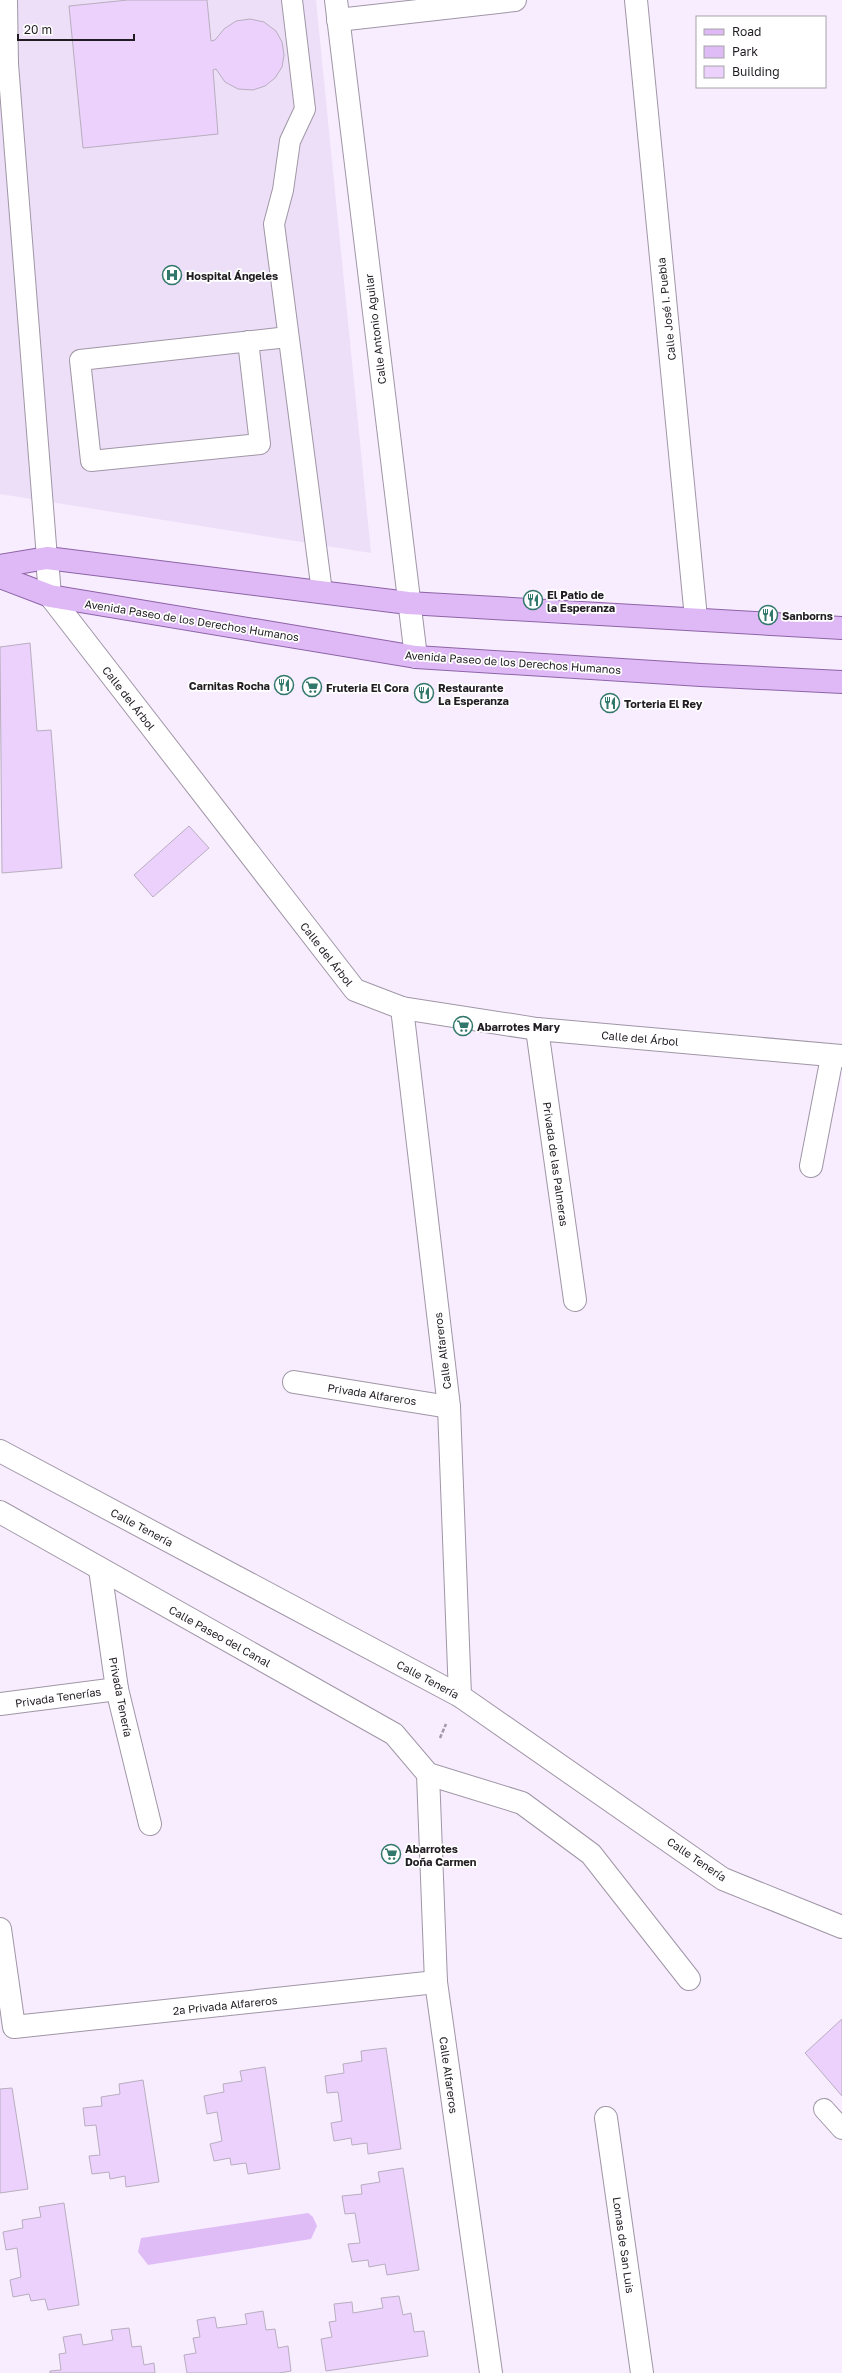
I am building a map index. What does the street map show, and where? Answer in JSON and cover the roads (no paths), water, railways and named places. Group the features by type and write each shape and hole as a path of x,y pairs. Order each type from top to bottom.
{"main road":[{"path":"0,566 47,558 408,603 696,618 842,628"},
{"name":"Avenida Paseo de los Derechos Humanos","path":"0,577 50,596 416,657 701,675 842,682"}],"street":[{"path":"337,10 515,0"},
{"name":"Calle José I. Puebla","path":"636,0 696,618"},
{"name":"Calle Antonio Aguilar","path":"337,10 408,603 416,657"},
{"path":"47,558 50,596"},
{"name":"Calle del Árbol","path":"50,596 355,990 402,1008 537,1029 837,1057"},
{"name":"Calle Alfareros","path":"402,1008 449,1406 460,1696"},
{"name":"Privada de las Palmeras","path":"537,1029 575,1300"},
{"path":"811,1166 837,1057"},
{"name":"Privada Alfareros","path":"294,1382 449,1406"},
{"name":"Calle Tenería","path":"0,1451 460,1696 723,1879 842,1927"},
{"name":"Calle Paseo del Canal","path":"0,1512 394,1734 428,1774"},
{"name":"Privada Tenería","path":"100,1568 117,1689 150,1824"},
{"name":"Privada Tenerías","path":"0,1704 117,1689"},
{"path":"428,1774 522,1803 590,1854 689,1979"},
{"name":"Calle Alfareros","path":"428,1774 436,1982 491,2373"},
{"name":"2a Privada Alfareros","path":"0,1929 14,2027 436,1982"},
{"name":"Lomas de San Luis","path":"606,2118 642,2373"}],"lane":[{"path":"7,0 4,65 24,247 47,558"},
{"path":"292,0 305,109 290,141 283,190 274,224 322,592"},
{"path":"248,341 260,444 91,461 80,360 248,341 288,337"},
{"path":"824,2109 842,2129"}],"place":[{"name":"Hospital Ángeles","path":"172,275"},
{"name":"El Patio de la Esperanza","path":"533,600"},
{"name":"Sanborns","path":"768,615"},
{"name":"Carnitas Rocha","path":"284,685"},
{"name":"Fruteria El Cora","path":"312,687"},
{"name":"Restaurante La Esperanza","path":"424,693"},
{"name":"Torteria El Rey","path":"610,703"},
{"name":"Abarrotes Mary","path":"463,1026"},
{"name":"Abarrotes Doña Carmen","path":"391,1854"}]}
